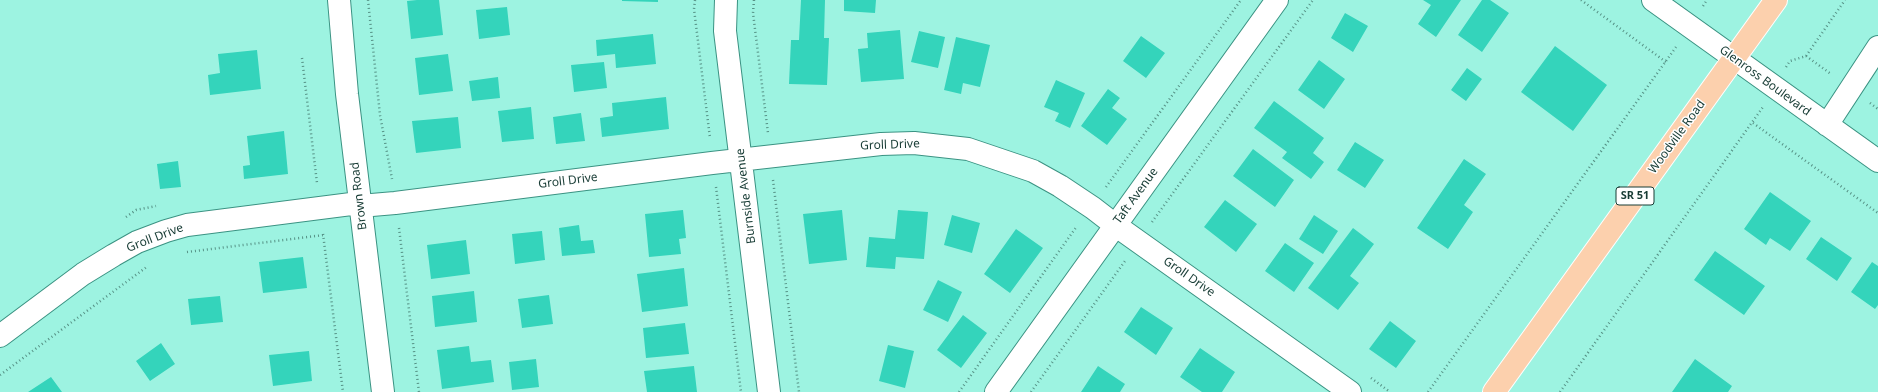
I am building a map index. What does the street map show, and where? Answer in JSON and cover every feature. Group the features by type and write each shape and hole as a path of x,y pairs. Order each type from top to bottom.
{"main road":[{"name":"Woodville Road","path":"1494,392 1776,0"}],"street":[{"name":"Brown Road","path":"339,0 359,205 383,392"},
{"name":"Burnside Avenue","path":"726,0 725,31 770,392"},
{"name":"Taft Avenue","path":"996,392 1276,0"},
{"name":"Glenross Boulevard","path":"1653,0 1878,161"},
{"path":"1826,125 1878,47"},
{"name":"Groll Drive","path":"0,336 83,274 114,255 137,242 187,225 359,205 395,203 712,163 881,144 914,143 968,149 1019,165 1045,177 1093,208 1115,226 1350,392"}],"path":[{"path":"695,0 694,9 710,140 776,132"},
{"path":"754,0 753,13 770,157"},
{"path":"1031,392 1313,0"},
{"path":"1581,0 1666,62"},
{"path":"1428,392 1666,62 1707,0"},
{"path":"1560,392 1753,123 1790,61 1806,56 1845,0"},
{"path":"1753,123 1878,213"},
{"path":"712,163 741,392"},
{"path":"392,178 400,177"},
{"path":"779,178 773,179 799,392"},
{"path":"1099,183 1158,226"},
{"path":"1074,222 1078,224"},
{"path":"185,253 324,235"},
{"path":"0,375 149,265"},
{"path":"1364,374 1390,392"}],"building":[{"path":"439,0 443,35 411,39 407,1"},
{"path":"658,0 658,2 622,1"},
{"path":"801,0 825,0 824,38 829,38 827,85 789,84 791,40 799,40"},
{"path":"844,0 876,0 875,13 844,11"},
{"path":"1423,0 1461,0 1436,37 1418,24 1431,5"},
{"path":"1482,0 1490,0 1509,13 1482,52 1458,35"},
{"path":"507,7 510,35 479,39 476,10"},
{"path":"1345,13 1368,26 1353,52 1331,38"},
{"path":"900,30 904,79 861,82 858,49 868,48 867,33"},
{"path":"919,31 945,37 938,68 911,62"},
{"path":"653,34 656,64 616,68 615,54 597,56 596,40"},
{"path":"1141,36 1165,53 1146,78 1123,61"},
{"path":"956,37 990,45 980,87 963,83 961,94 944,90"},
{"path":"1555,46 1607,85 1573,131 1521,92"},
{"path":"257,50 261,89 210,95 208,75 220,73 218,54"},
{"path":"448,54 453,91 419,95 415,58"},
{"path":"1319,60 1345,79 1324,109 1298,90"},
{"path":"604,62 607,88 574,92 571,65"},
{"path":"1467,68 1482,79 1466,101 1451,90"},
{"path":"498,77 500,98 472,101 469,81"},
{"path":"1056,80 1085,93 1070,128 1055,121 1059,113 1044,107"},
{"path":"1108,89 1120,98 1112,108 1127,119 1107,145 1081,126"},
{"path":"666,97 669,129 602,137 600,118 613,116 612,103"},
{"path":"1274,101 1324,138 1313,153 1324,162 1311,179 1282,158 1287,152 1254,128"},
{"path":"531,107 534,139 502,142 498,111"},
{"path":"581,113 585,141 556,144 553,117"},
{"path":"458,117 461,148 416,153 412,121"},
{"path":"284,131 288,174 244,179 243,166 250,165 247,136"},
{"path":"1355,142 1384,160 1365,188 1337,170"},
{"path":"1253,149 1294,180 1275,207 1233,176"},
{"path":"1464,159 1486,174 1464,205 1473,212 1448,249 1417,228"},
{"path":"178,161 181,187 160,189 157,164"},
{"path":"1770,192 1811,221 1790,251 1770,238 1766,245 1744,229"},
{"path":"1225,200 1257,224 1236,252 1204,227"},
{"path":"683,210 686,238 679,239 681,254 649,257 645,214"},
{"path":"842,210 847,260 809,264 803,214"},
{"path":"898,210 928,212 924,259 896,257 895,269 866,267 869,237 895,239"},
{"path":"952,215 980,223 972,253 944,245"},
{"path":"1314,215 1338,231 1323,254 1299,239"},
{"path":"579,225 581,241 593,240 595,253 562,256 559,228"},
{"path":"1353,228 1374,244 1350,276 1359,283 1338,310 1308,288"},
{"path":"1016,229 1043,248 1010,293 984,274"},
{"path":"542,231 545,260 515,264 512,234"},
{"path":"1821,237 1852,258 1837,281 1806,259"},
{"path":"466,240 470,274 431,279 427,245"},
{"path":"1285,243 1314,263 1294,292 1265,271"},
{"path":"1715,251 1765,286 1744,315 1694,280"},
{"path":"303,257 307,288 263,293 259,262"},
{"path":"1872,262 1878,266 1878,305 1875,309 1851,292"},
{"path":"684,268 688,306 642,312 637,274"},
{"path":"938,280 962,292 948,322 923,310"},
{"path":"474,291 477,322 435,327 432,296"},
{"path":"549,295 553,324 522,328 518,299"},
{"path":"220,296 223,322 191,325 188,299"},
{"path":"1141,307 1173,328 1156,355 1124,332"},
{"path":"963,315 987,333 961,368 937,350"},
{"path":"1390,321 1416,341 1396,368 1369,349"},
{"path":"685,323 689,354 646,358 643,328"},
{"path":"161,343 175,364 150,381 136,361"},
{"path":"888,345 914,351 905,388 879,381"},
{"path":"469,346 471,362 491,360 494,382 442,389 437,350"},
{"path":"1200,348 1235,372 1222,392 1202,392 1180,377"},
{"path":"309,351 312,381 273,386 269,355"},
{"path":"536,359 539,387 512,390 509,362"},
{"path":"1695,359 1732,386 1728,392 1672,392"},
{"path":"694,366 697,392 647,392 644,371"},
{"path":"1098,366 1125,384 1120,392 1081,392"},
{"path":"51,377 62,392 28,392"}]}
